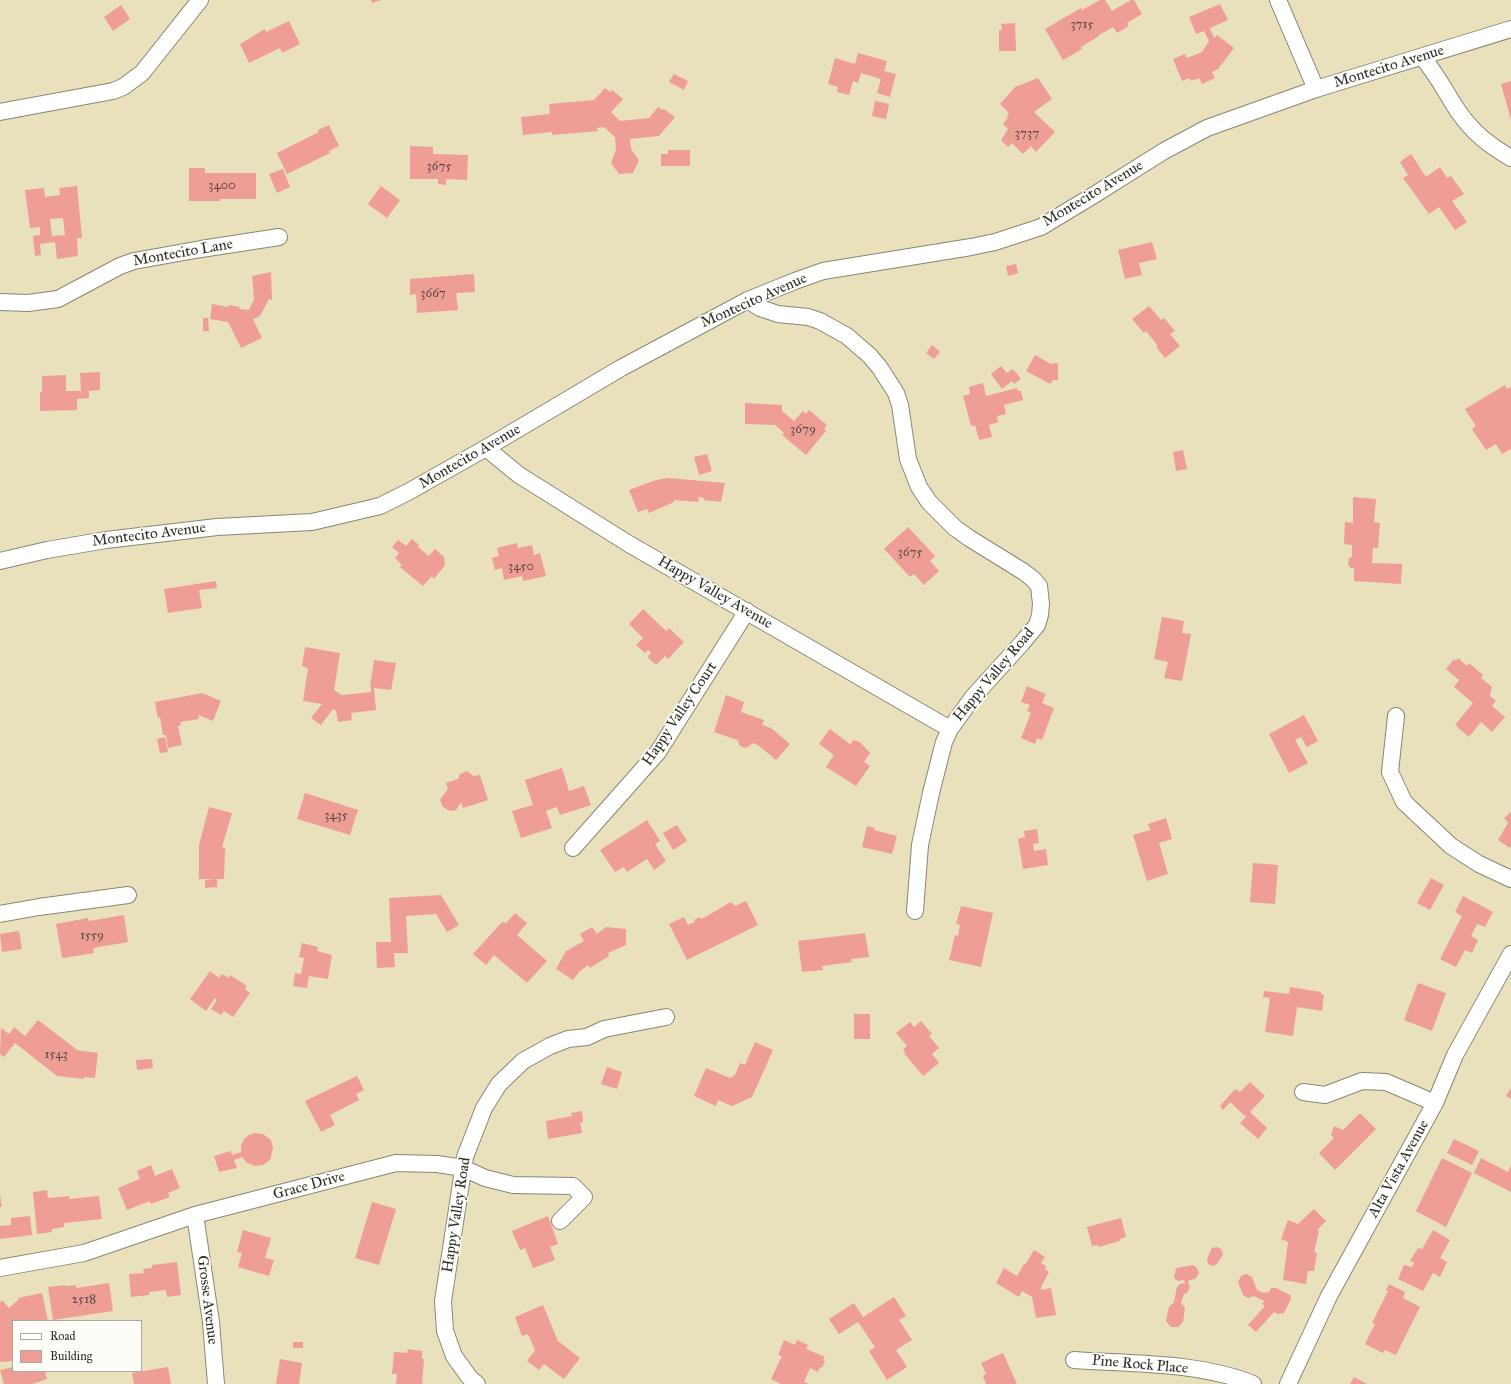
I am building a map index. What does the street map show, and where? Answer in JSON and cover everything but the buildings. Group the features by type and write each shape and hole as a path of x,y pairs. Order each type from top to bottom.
{"street":[{"path":"0,112 113,91 123,87 142,73 200,0"},
{"path":"1278,0 1316,89"},
{"name":"Montecito Avenue","path":"0,561 65,546 106,540 205,528 312,522 360,512 380,506 395,500 486,448 621,368 748,300 823,271 983,245 1041,227 1087,200 1164,151 1186,139 1229,120 1316,89 1511,29"},
{"path":"1422,57 1434,70 1459,112 1473,129 1488,145 1511,158"},
{"name":"Montecito Lane","path":"0,302 28,303 58,299 120,266 134,261 279,237"},
{"name":"Happy Valley Road","path":"748,300 760,308 778,314 808,317 820,321 847,336 870,356 880,368 896,393 900,405 908,459 919,488 929,502 964,535 1024,572 1034,579 1039,586 1041,604 1040,615 1036,625 1022,643 973,697 950,729 940,757 920,845 916,911"},
{"name":"Happy Valley Avenue","path":"486,448 519,475 629,544 748,611 950,729"},
{"name":"Happy Valley Court","path":"573,848 658,752 748,611"},
{"path":"1396,716 1390,772 1404,802 1451,846 1478,864 1511,878"},
{"path":"0,914 128,895"},
{"name":"Alta Vista Avenue","path":"1288,1384 1329,1296 1435,1103 1455,1055 1511,954"},
{"name":"Happy Valley Road","path":"477,1384 469,1377 454,1356 445,1331 443,1301 465,1156 484,1108 499,1084 523,1061 550,1046 568,1039 587,1037 604,1029 666,1016"},
{"path":"1303,1092 1325,1095 1362,1081 1386,1082 1435,1103"},
{"name":"Grace Drive","path":"0,1268 84,1253 195,1215 396,1163 437,1164 463,1168 484,1178 513,1185 573,1186 584,1198 560,1221"},
{"name":"Grosse Avenue","path":"195,1215 211,1322 216,1384"},
{"name":"Pine Rock Place","path":"1074,1360 1181,1367 1236,1377 1253,1384"}]}
